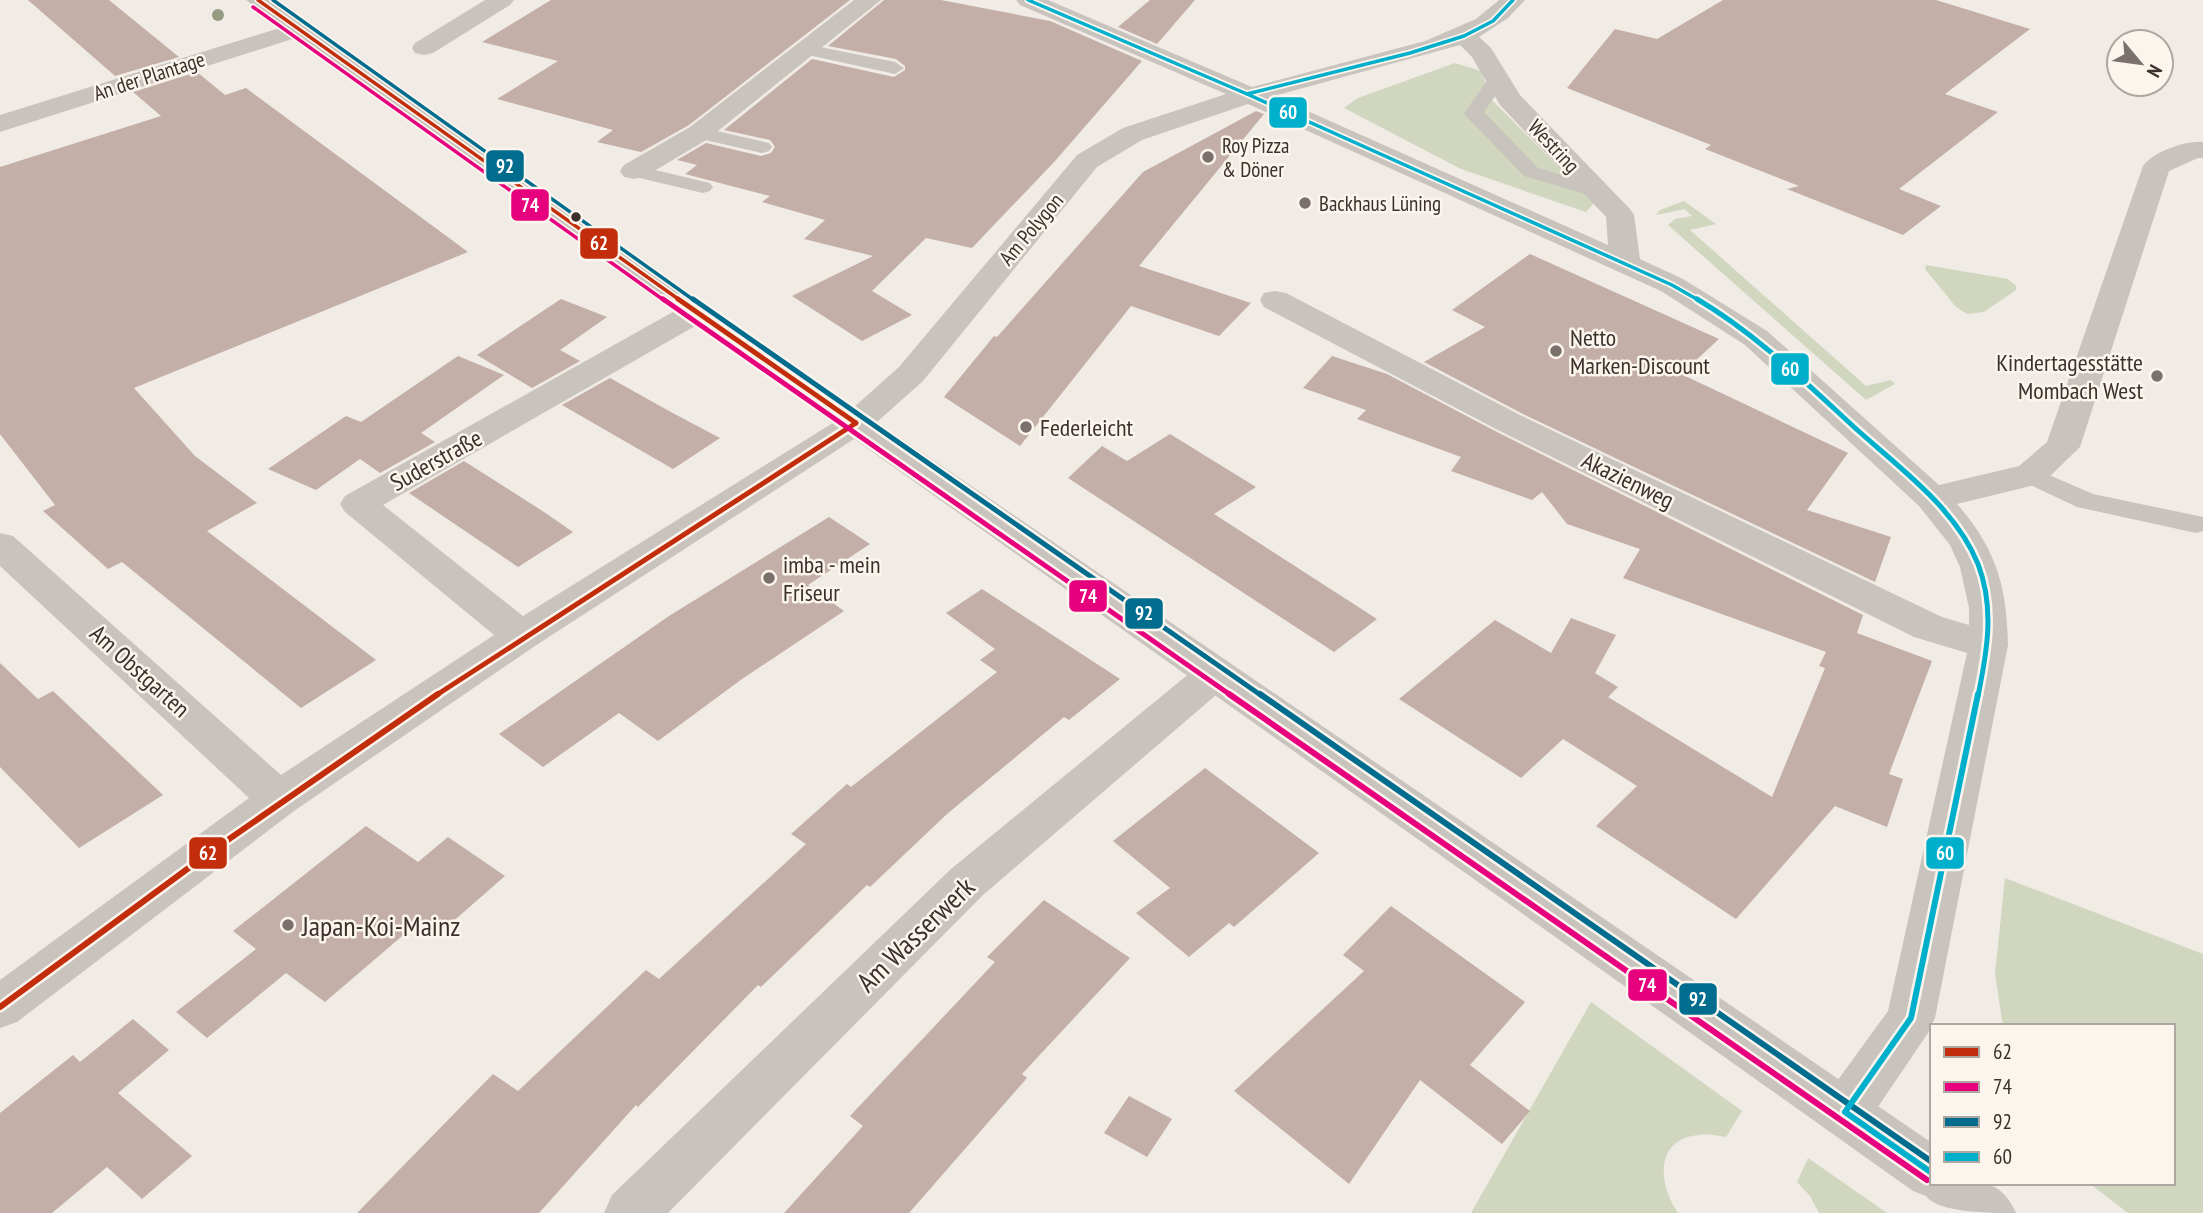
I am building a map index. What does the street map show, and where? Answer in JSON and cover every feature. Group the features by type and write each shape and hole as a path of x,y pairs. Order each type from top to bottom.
{"street":[{"path":"258,0 856,423 1930,1171"},
{"path":"424,48 502,0"},
{"path":"634,171 699,133 869,0"},
{"path":"1028,0 1247,94 1672,285 1756,338 1931,498 1967,541 1979,567 1988,608 1988,645 1911,1018 1845,1112"},
{"path":"1247,94 1410,53 1464,36 1493,21 1513,0"},
{"name":"An der Plantage","path":"0,124 299,29"},
{"name":"Westring","path":"1464,36 1482,54 1509,99 1620,215 1625,263"},
{"name":"Am Polygon","path":"856,423 911,374 1087,162 1122,137 1247,94"},
{"path":"1931,498 2031,475 2063,447 2157,166 2199,150"},
{"name":"Akazienweg","path":"1275,300 1508,422 1928,627 1988,645"},
{"name":"Suderstraße","path":"521,636 358,504 698,312"},
{"path":"0,1007 279,799 521,636 856,423"},
{"name":"Am Obstgarten","path":"0,545 279,799"},
{"name":"Am Wasserwerk","path":"631,1213 967,882 1216,673"},
{"path":"1950,1185 1989,1213"}],"lane":[{"path":"804,49 895,68"},
{"path":"1498,79 1474,113 1531,172 1596,191"},
{"path":"699,133 762,147"},
{"path":"634,171 703,187"},
{"path":"2031,475 2086,501 2196,524"}],"green space":[{"path":"1455,63 1481,71 1492,100 1594,203 1586,212 1461,169 1344,108 1358,98"},
{"path":"1684,201 1716,224 1690,230 1866,386 1891,380 1895,384 1866,400 1668,225 1675,219 1692,216 1685,209 1656,215 1660,210"},
{"path":"1926,265 2008,279 2016,286 2016,290 1984,312 1967,314 1956,307 1925,269"},
{"path":"2005,878 2203,954 2203,1213 2128,1213 2092,1185 2175,1185 2175,1024 2003,1024 1995,974"},
{"path":"1591,1002 1742,1111 1726,1137 1705,1134 1683,1139 1673,1146 1667,1155 1664,1178 1678,1213 1471,1213"},
{"path":"1808,1158 1887,1213 1819,1213 1810,1196 1797,1182"}],"building":[{"path":"28,0 109,0 179,57 115,76"},
{"path":"551,0 850,0 689,125 641,152 597,142 613,130 497,99 558,61 482,42"},
{"path":"884,0 941,0 1050,21 1142,61 1055,161 972,248 926,238 872,291 912,315 862,341 792,296 873,256 804,239 825,220 762,202 770,196 685,174 697,165 677,160 706,143 761,156 771,153 775,147 770,140 724,130 812,59 894,77 905,70 905,66 896,59 828,46"},
{"path":"1150,0 1195,0 1157,44 1118,27"},
{"path":"1723,0 1936,0 2030,29 1945,94 1998,112 1899,189 1941,206 1903,235 1787,189 1799,186 1705,149 1711,145 1567,88 1615,29 1657,39"},
{"path":"197,72 225,95 246,88 468,252 134,388 195,456 257,503 207,531 376,660 301,708 122,562 108,569 43,511 55,505 0,434 0,167 161,116 133,92"},
{"path":"1256,111 1264,114 1139,266 1251,303 1219,336 1131,306 1020,446 944,397 994,336 997,337 1143,172"},
{"path":"1530,254 1719,339 1681,374 1848,453 1807,510 1891,537 1875,582 1521,413 1424,362 1485,327 1452,310"},
{"path":"561,299 607,317 560,350 580,361 532,388 477,355"},
{"path":"458,356 504,375 421,433 435,442 380,473 360,459 316,490 268,469 346,416 361,422"},
{"path":"1332,356 1387,374 1863,615 1857,633 1932,661 1889,774 1903,779 1887,827 1835,806 1736,919 1596,826 1637,786 1563,739 1521,778 1399,699 1495,620 1551,653 1571,618 1616,635 1595,673 1618,687 1608,697 1772,797 1825,668 1819,666 1826,652 1623,578 1640,549 1567,524 1542,492 1532,500 1451,471 1461,457 1357,419 1366,410 1303,388"},
{"path":"610,378 720,438 673,469 562,405"},
{"path":"1170,434 1256,487 1214,514 1377,619 1334,652 1068,478 1102,446 1127,461"},
{"path":"464,461 573,532 518,567 409,493"},
{"path":"829,517 870,544 808,585 844,611 742,679 658,741 619,713 543,767 499,734 669,616"},
{"path":"982,589 1120,679 1069,720 1064,717 947,814 870,887 867,885 761,987 758,985 638,1107 636,1105 539,1213 357,1213 493,1074 518,1091 646,970 659,979 806,844 791,834 847,784 851,787 997,672 980,660 995,649 946,613"},
{"path":"0,663 38,699 53,691 163,795 79,848 0,767"},
{"path":"1205,768 1319,853 1234,927 1229,923 1189,957 1136,913 1170,888 1113,841"},
{"path":"366,826 418,862 448,837 505,876 434,938 415,925 325,1002 286,973 207,1038 176,1012 256,949 233,931"},
{"path":"1044,900 1130,958 1022,1074 1027,1078 909,1213 784,1213 863,1126 850,1116 995,962 987,957"},
{"path":"1391,906 1525,1002 1470,1065 1530,1111 1502,1144 1420,1080 1349,1184 1234,1091 1364,971 1343,955"},
{"path":"133,1019 169,1050 118,1093 192,1156 142,1199 107,1167 52,1213 0,1213 0,1113 73,1055 80,1062"},
{"path":"1129,1096 1172,1119 1147,1157 1104,1133"}],"transit line":[{"name":"62","path":"258,0 640,273 856,423"},
{"name":"92","path":"273,0 645,266 1930,1161"},
{"name":"60","path":"1028,0 1247,94 1672,285 1756,338 1932,498 1967,541 1979,567 1988,608 1988,645 1911,1018 1845,1112"},
{"name":"60","path":"1247,94 1410,53 1464,36 1493,21 1513,0"},
{"name":"74","path":"253,7 635,280 1927,1180"},
{"name":"62","path":"0,1007 314,778 637,562 856,423"},
{"name":"60","path":"1845,1112 1930,1172"}],"place":[{"name":"Roy Pizza & Döner","path":"1208,157"},
{"name":"Backhaus Lüning","path":"1305,203"},
{"name":"Netto Marken-Discount","path":"1556,351"},
{"name":"Kindertagesstätte Mombach West","path":"2157,376"},
{"name":"Federleicht","path":"1026,427"},
{"name":"imba - mein Friseur","path":"769,578"},
{"name":"Japan-Koi-Mainz","path":"288,925"}]}
